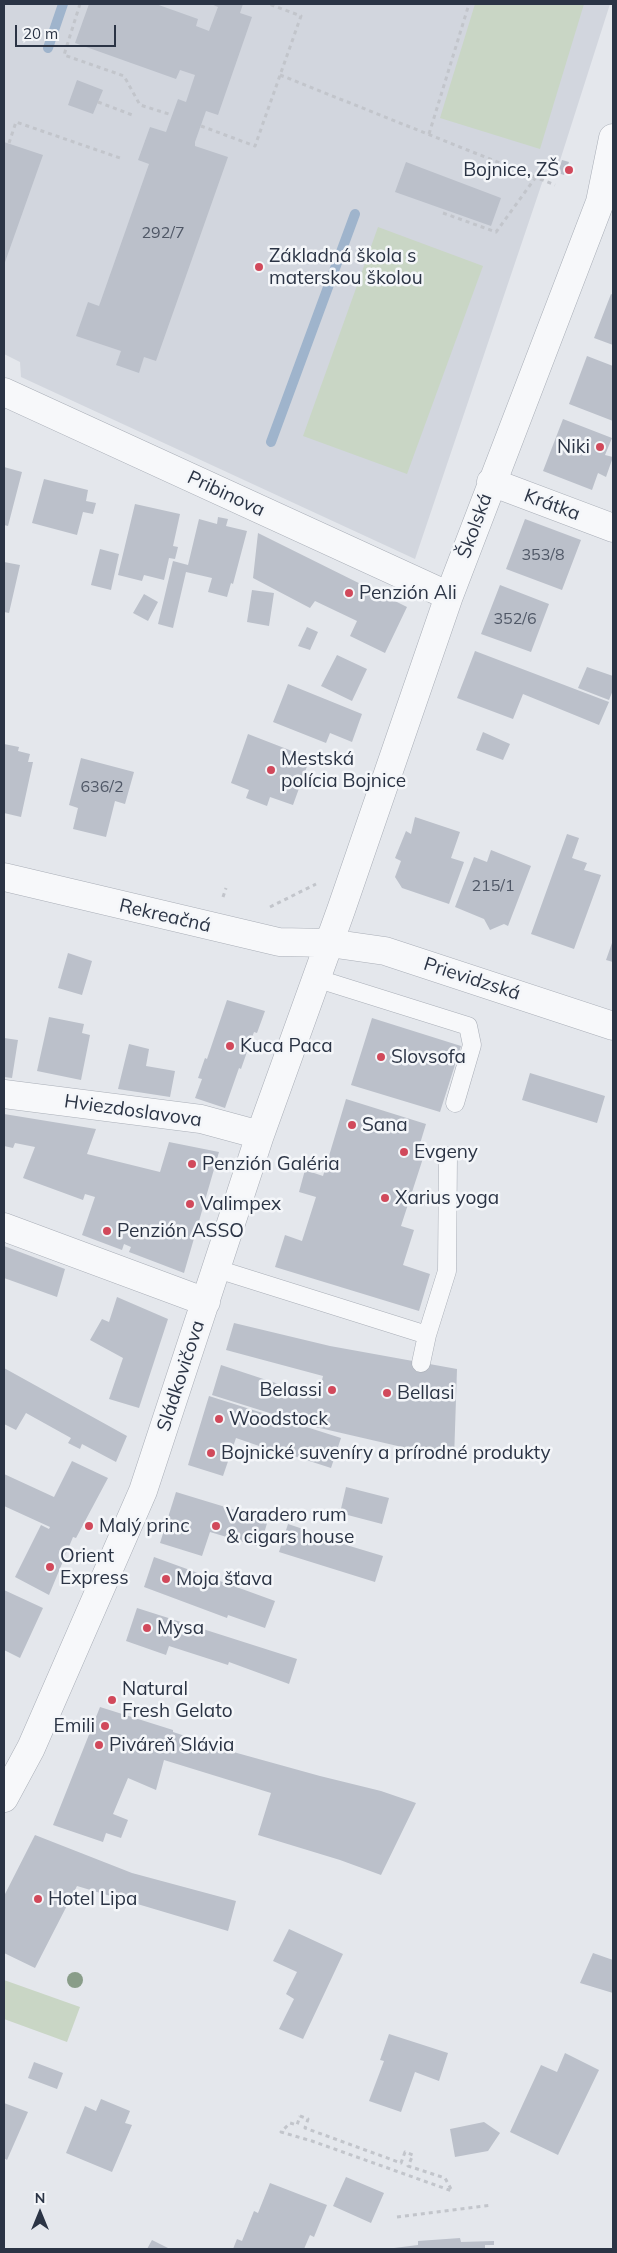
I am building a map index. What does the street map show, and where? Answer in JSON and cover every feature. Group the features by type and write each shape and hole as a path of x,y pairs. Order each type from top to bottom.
{"street":[{"name":"Školská","path":"328,943 449,596 491,482 600,202 613,138"},
{"name":"Pribinova","path":"4,392 449,596"},
{"name":"Krátka","path":"491,482 613,528"},
{"name":"Rekreačná","path":"4,877 279,942 328,943"},
{"name":"Sládkovičova","path":"4,1798 34,1739 143,1491 260,1135 328,943"},
{"name":"Prievidzská","path":"328,943 385,951 613,1026"},
{"name":"Hviezdoslavova","path":"4,1094 201,1119 260,1135"},
{"path":"4,1227 206,1302"}],"lane":[{"path":"316,978 468,1026 472,1045 455,1103"},
{"path":"421,1363 427,1335 447,1271 448,1156"},
{"path":"217,1269 427,1335"}],"path":[{"path":"80,4 64,54 124,76 140,105 172,115"},
{"path":"201,126 255,146 301,16 268,4"},
{"path":"429,134 469,4"},
{"path":"280,75 555,184"},
{"path":"98,102 135,116"},
{"path":"9,144 16,122 120,158"},
{"path":"444,213 496,232 536,177"},
{"path":"265,910 324,881"},
{"path":"222,900 226,888"},
{"path":"300,2116 308,2119 305,2128 401,2163 405,2152 413,2155 408,2166 445,2178 452,2191 312,2141 281,2132 290,2123 296,2125 300,2116"},
{"path":"397,2217 492,2205"}],"shaded area":[{"name":"Základná škola s materskou školou","path":"4,4 610,4 556,173 546,172 543,180 415,559 21,377 20,362 4,354"}],"green space":[{"path":"475,4 584,4 540,149 440,118"},
{"path":"378,227 483,266 407,474 303,436"},
{"path":"4,1980 80,2007 67,2042 4,2019"}],"building":[{"path":"89,4 156,4 198,19 196,26 209,31 218,7 211,4 243,4 240,13 252,17 218,115 206,111 195,142 195,146 228,157 156,361 144,357 139,373 116,365 121,351 76,336 88,302 99,306 149,164 138,160 150,127 166,132 178,99 186,102 195,75 180,70 176,79 75,43"},
{"path":"77,80 103,90 93,114 68,105"},
{"path":"4,142 43,155 4,265"},
{"path":"562,160 569,162 564,175 558,173"},
{"path":"406,162 501,198 491,226 395,192"},
{"path":"611,294 613,295 613,345 594,338"},
{"path":"587,356 613,366 613,421 569,404"},
{"path":"563,419 612,438 605,455 613,457 606,477 598,473 592,490 543,471"},
{"path":"4,467 22,472 8,526 4,525"},
{"path":"44,479 88,490 86,501 96,503 93,514 83,512 77,535 32,523"},
{"path":"135,504 180,514 173,546 178,547 175,559 169,558 164,580 144,575 142,581 118,575"},
{"path":"218,517 228,519 226,526 247,531 233,584 231,583 227,597 208,592 212,578 186,572 173,628 158,624 173,561 188,565 199,519 217,524"},
{"path":"525,519 581,540 562,590 506,569"},
{"path":"258,533 407,607 385,653 350,636 357,621 315,601 310,608 253,578"},
{"path":"100,549 119,554 111,590 91,585"},
{"path":"4,562 20,565 9,613 4,612"},
{"path":"500,585 549,604 531,652 481,634"},
{"path":"252,590 274,593 269,626 247,622"},
{"path":"144,594 158,602 148,621 133,613"},
{"path":"307,627 318,632 310,650 298,646"},
{"path":"475,651 609,702 599,725 523,694 513,719 457,698"},
{"path":"337,655 367,669 352,701 321,686"},
{"path":"587,667 613,676 613,690 609,700 578,688"},
{"path":"288,684 362,714 352,742 330,733 326,743 273,722"},
{"path":"483,732 510,744 503,760 476,750"},
{"name":"Mestská polícia Bojnice","path":"248,734 310,758 293,805 270,797 267,806 246,798 249,790 231,783"},
{"path":"4,744 19,747 18,751 30,754 28,762 33,762 21,817 4,813"},
{"path":"81,758 134,772 125,804 115,801 106,837 73,829 78,808 69,805"},
{"path":"415,817 460,832 451,858 464,862 449,904 402,888 395,877 401,861 395,858 406,831 411,834"},
{"path":"567,834 579,838 572,858 587,863 584,870 601,875 574,949 531,934"},
{"path":"491,850 531,866 508,926 504,924 490,930 484,919 455,907 474,857 487,862"},
{"path":"613,940 613,962 606,960"},
{"path":"68,953 92,961 82,995 58,988"},
{"name":"Kuca Paca","path":"227,1000 265,1011 257,1033 254,1032 241,1069 239,1068 225,1108 195,1098 202,1079 198,1078 205,1058 207,1059"},
{"path":"49,1017 84,1024 82,1033 90,1035 81,1080 37,1071"},
{"path":"372,1018 461,1046 440,1112 351,1085"},
{"path":"4,1038 18,1040 12,1078 4,1077"},
{"path":"129,1044 149,1049 146,1066 175,1071 170,1097 118,1089"},
{"path":"530,1073 605,1096 597,1123 522,1100"},
{"path":"346,1099 426,1124 419,1147 426,1149 401,1226 414,1230 403,1265 430,1274 419,1311 275,1267 285,1235 302,1241 316,1197 299,1192 305,1170 323,1176"},
{"path":"4,1114 96,1129 87,1154 160,1172 169,1142 219,1152 184,1273 129,1252 131,1247 124,1244 122,1250 82,1235 95,1197 85,1194 83,1200 23,1178 35,1147 15,1143 13,1148 4,1146"},
{"path":"4,1246 65,1269 57,1297 4,1278"},
{"path":"117,1297 168,1319 139,1408 109,1399 123,1358 90,1340 102,1319 109,1322"},
{"name":"Bellasi","path":"234,1323 330,1346 457,1369 454,1459 311,1426 212,1395 221,1365 318,1397 323,1376 226,1350"},
{"path":"4,1368 127,1436 116,1462 82,1444 80,1449 68,1443 71,1438 26,1413 16,1430 4,1424"},
{"path":"209,1396 341,1438 331,1468 272,1449 268,1461 259,1457 262,1447 236,1438 223,1476 188,1465"},
{"path":"72,1461 108,1478 76,1538 73,1537 49,1595 15,1577 41,1525 49,1529 50,1527 4,1506 4,1474 54,1497"},
{"path":"346,1487 389,1498 382,1524 340,1513"},
{"name":"Varadero rum & cigars house","path":"176,1492 268,1520 260,1547 210,1532 202,1556 160,1543"},
{"path":"288,1524 333,1539 333,1541 383,1556 375,1582 279,1552"},
{"path":"154,1557 275,1601 265,1628 228,1615 227,1618 144,1587"},
{"path":"4,1590 43,1608 20,1658 4,1650"},
{"path":"137,1608 297,1659 289,1684 229,1662 228,1665 169,1646 166,1655 126,1641"},
{"path":"100,1707 237,1753 381,1791 416,1803 381,1875 340,1860 258,1835 271,1793 164,1760 156,1790 128,1778 113,1814 128,1820 121,1838 106,1833 103,1842 53,1825"},
{"path":"35,1835 132,1873 236,1901 228,1931 77,1886 35,1968 4,1953 4,1896"},
{"path":"289,1929 343,1954 303,2039 279,2029 294,1999 286,1994 297,1972 273,1961"},
{"path":"593,1953 613,1960 613,1993 580,1983"},
{"path":"389,2034 448,2053 439,2081 415,2072 401,2112 369,2101 384,2061 380,2060"},
{"path":"565,2053 599,2070 558,2155 510,2132 541,2065 557,2072"},
{"path":"34,2062 63,2073 57,2089 28,2078"},
{"path":"101,2099 130,2111 125,2123 132,2125 112,2172 66,2153 85,2106 96,2111"},
{"path":"4,2103 28,2112 7,2160 4,2158"},
{"path":"484,2122 500,2133 488,2151 455,2157 450,2129"},
{"path":"346,2177 384,2193 371,2223 333,2206"},
{"path":"270,2183 327,2205 314,2237 310,2235 304,2249 233,2249 237,2239 242,2241 254,2211 258,2213"},
{"path":"460,2238 461,2242 494,2241 494,2245 485,2245 485,2249 386,2249 418,2245 418,2241"},
{"path":"152,2240 170,2249 147,2249"}],"waterway":[{"path":"48,48 63,4"},
{"path":"271,442 355,214"}],"place":[{"name":"Bojnice, ZŠ","path":"569,170"},
{"name":"Základná škola s materskou školou","path":"259,267"},
{"name":"Niki","path":"600,447"},
{"name":"Penzión Ali","path":"349,593"},
{"name":"Mestská polícia Bojnice","path":"271,770"},
{"name":"Kuca Paca","path":"230,1046"},
{"name":"Slovsofa","path":"381,1057"},
{"name":"Sana","path":"352,1125"},
{"name":"Evgeny","path":"404,1152"},
{"name":"Penzión Galéria","path":"192,1164"},
{"name":"Xarius yoga","path":"385,1198"},
{"name":"Valimpex","path":"190,1204"},
{"name":"Penzión ASSO","path":"107,1231"},
{"name":"Belassi","path":"332,1390"},
{"name":"Bellasi","path":"387,1393"},
{"name":"Woodstock","path":"219,1419"},
{"name":"Bojnické suveníry a prírodné produkty","path":"211,1453"},
{"name":"Malý princ","path":"89,1526"},
{"name":"Varadero rum & cigars house","path":"216,1526"},
{"name":"Orient Express","path":"50,1567"},
{"name":"Moja šťava","path":"166,1579"},
{"name":"Mysa","path":"147,1628"},
{"name":"Natural Fresh Gelato","path":"112,1700"},
{"name":"Emili","path":"105,1726"},
{"name":"Piváreň Slávia","path":"99,1745"},
{"name":"Hotel Lipa","path":"38,1899"}]}
